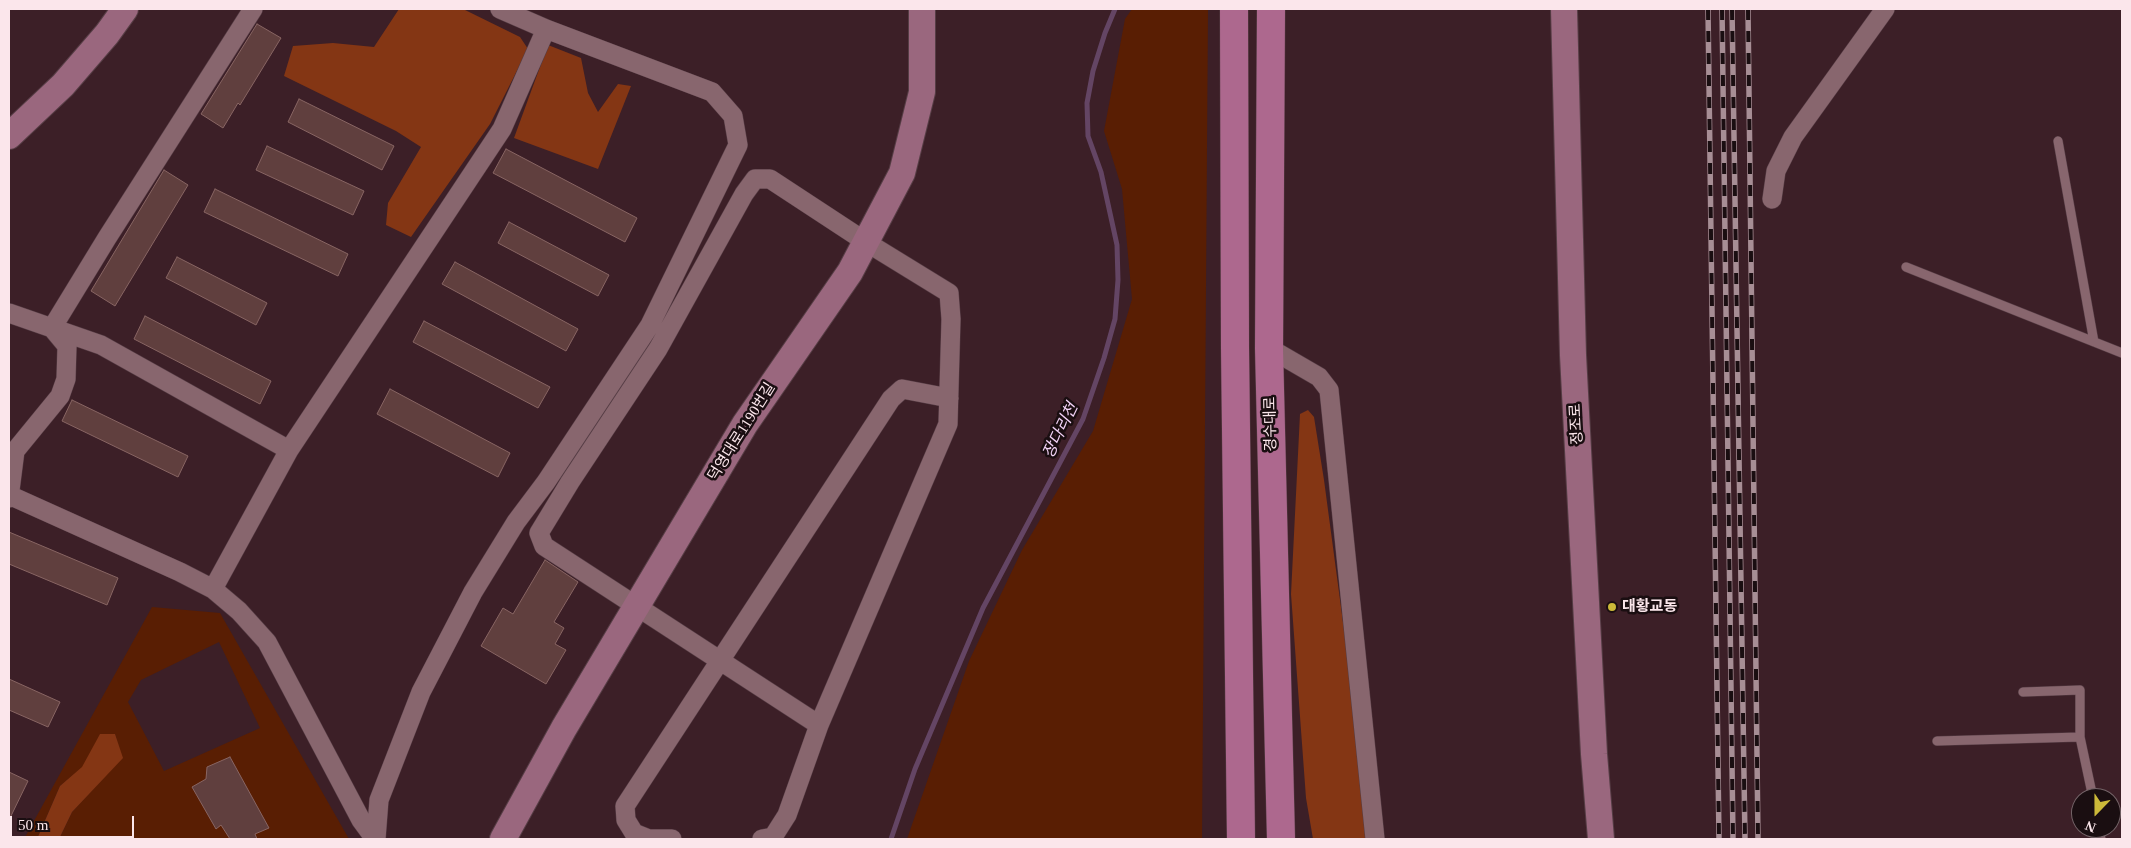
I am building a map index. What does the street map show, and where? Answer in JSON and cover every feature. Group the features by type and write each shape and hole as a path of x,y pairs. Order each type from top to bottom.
{"main road":[{"path":"1234,9 1235,347 1241,839"},
{"name":"경수대로","path":"1270,9 1269,348 1282,839"}],"street":[{"path":"9,136 63,85 107,34 125,9"},
{"path":"52,328 253,9"},
{"path":"375,839 379,800 421,692 472,592 516,522 546,482 650,325 738,145 733,116 712,92 546,29 500,9"},
{"name":"덕영대로1190번길","path":"502,839 564,728 745,424 850,272 902,173 922,92 922,9"},
{"name":"정조로","path":"1564,9 1573,354 1594,754 1601,839"},
{"path":"1772,199 1776,171 1793,137 1847,49 1885,9"},
{"path":"212,588 289,450 502,129 546,29"},
{"path":"762,839 773,837 787,815 819,725 948,424 951,319 949,293 866,242 770,179 755,179 744,194 658,349 570,482 539,533 544,546 819,725"},
{"path":"9,313 101,344 289,450"},
{"path":"9,498 15,450 60,396 66,379 66,346 52,328"},
{"path":"1269,348 1319,377 1329,390 1375,839"},
{"path":"672,839 649,839 634,833 626,820 625,806 891,398 902,389 949,398"},
{"path":"9,495 212,588 240,611 267,642 361,820 375,839"}],"lane":[{"path":"2058,141 2094,342"},
{"path":"1906,267 2122,353"},
{"path":"2024,692 2080,690 2080,737 2090,788"},
{"path":"1937,741 2080,737"}],"shaded area":[{"path":"399,9 463,9 520,37 528,49 490,124 411,237 386,225 388,203 421,147 396,131 284,76 293,46 333,43 374,47"},
{"path":"1132,9 1208,9 1202,839 907,839 969,661 1022,550 1093,431 1132,299 1122,189 1104,131 1125,19"},
{"path":"548,45 581,58 588,93 598,112 618,84 631,86 598,169 514,138"},
{"path":"1308,410 1314,417 1324,480 1359,742 1366,839 1313,839 1306,798 1291,594 1300,414"},
{"path":"152,607 220,613 349,839 59,839 72,812 122,758 115,734 100,735 83,767 60,786 37,839 24,839","holes":["219,642 260,728 164,771 128,702 141,680"]},
{"path":"100,734 115,734 123,758 72,812 59,839 37,839 60,786 82,767"}],"building":[{"path":"257,24 281,38 240,105 238,103 223,128 201,114"},
{"path":"299,99 394,146 382,170 288,122"},
{"path":"267,146 364,191 353,215 256,170"},
{"path":"506,149 637,218 625,242 493,173"},
{"path":"164,170 188,185 115,306 91,291"},
{"path":"215,189 348,254 338,276 204,212"},
{"path":"509,222 609,275 598,296 498,243"},
{"path":"177,257 267,303 256,325 166,278"},
{"path":"455,262 578,329 566,351 442,284"},
{"path":"145,316 271,381 260,404 134,339"},
{"path":"424,321 550,387 538,408 413,342"},
{"path":"390,389 510,453 498,477 377,414"},
{"path":"72,400 188,456 178,477 62,421"},
{"path":"9,532 118,578 107,605 9,564"},
{"path":"545,560 578,582 554,622 564,628 555,644 566,650 546,684 481,646 503,608 513,614"},
{"path":"9,679 60,702 48,727 9,710"},
{"path":"230,757 269,828 255,834 257,839 230,839 221,825 216,829 192,787 206,779 207,767"},
{"path":"9,772 28,781 9,820"}],"waterway":[{"name":"장다리천","path":"891,839 915,769 983,608 1083,419 1115,319 1118,280 1117,245 1101,172 1088,136 1087,103 1093,71 1115,9"}],"railway":[{"path":"1708,9 1719,839"},
{"path":"1722,9 1733,839"},
{"path":"1732,9 1745,839"},
{"path":"1748,9 1758,839"}],"place":[{"name":"대황교동","path":"1612,607"}]}
